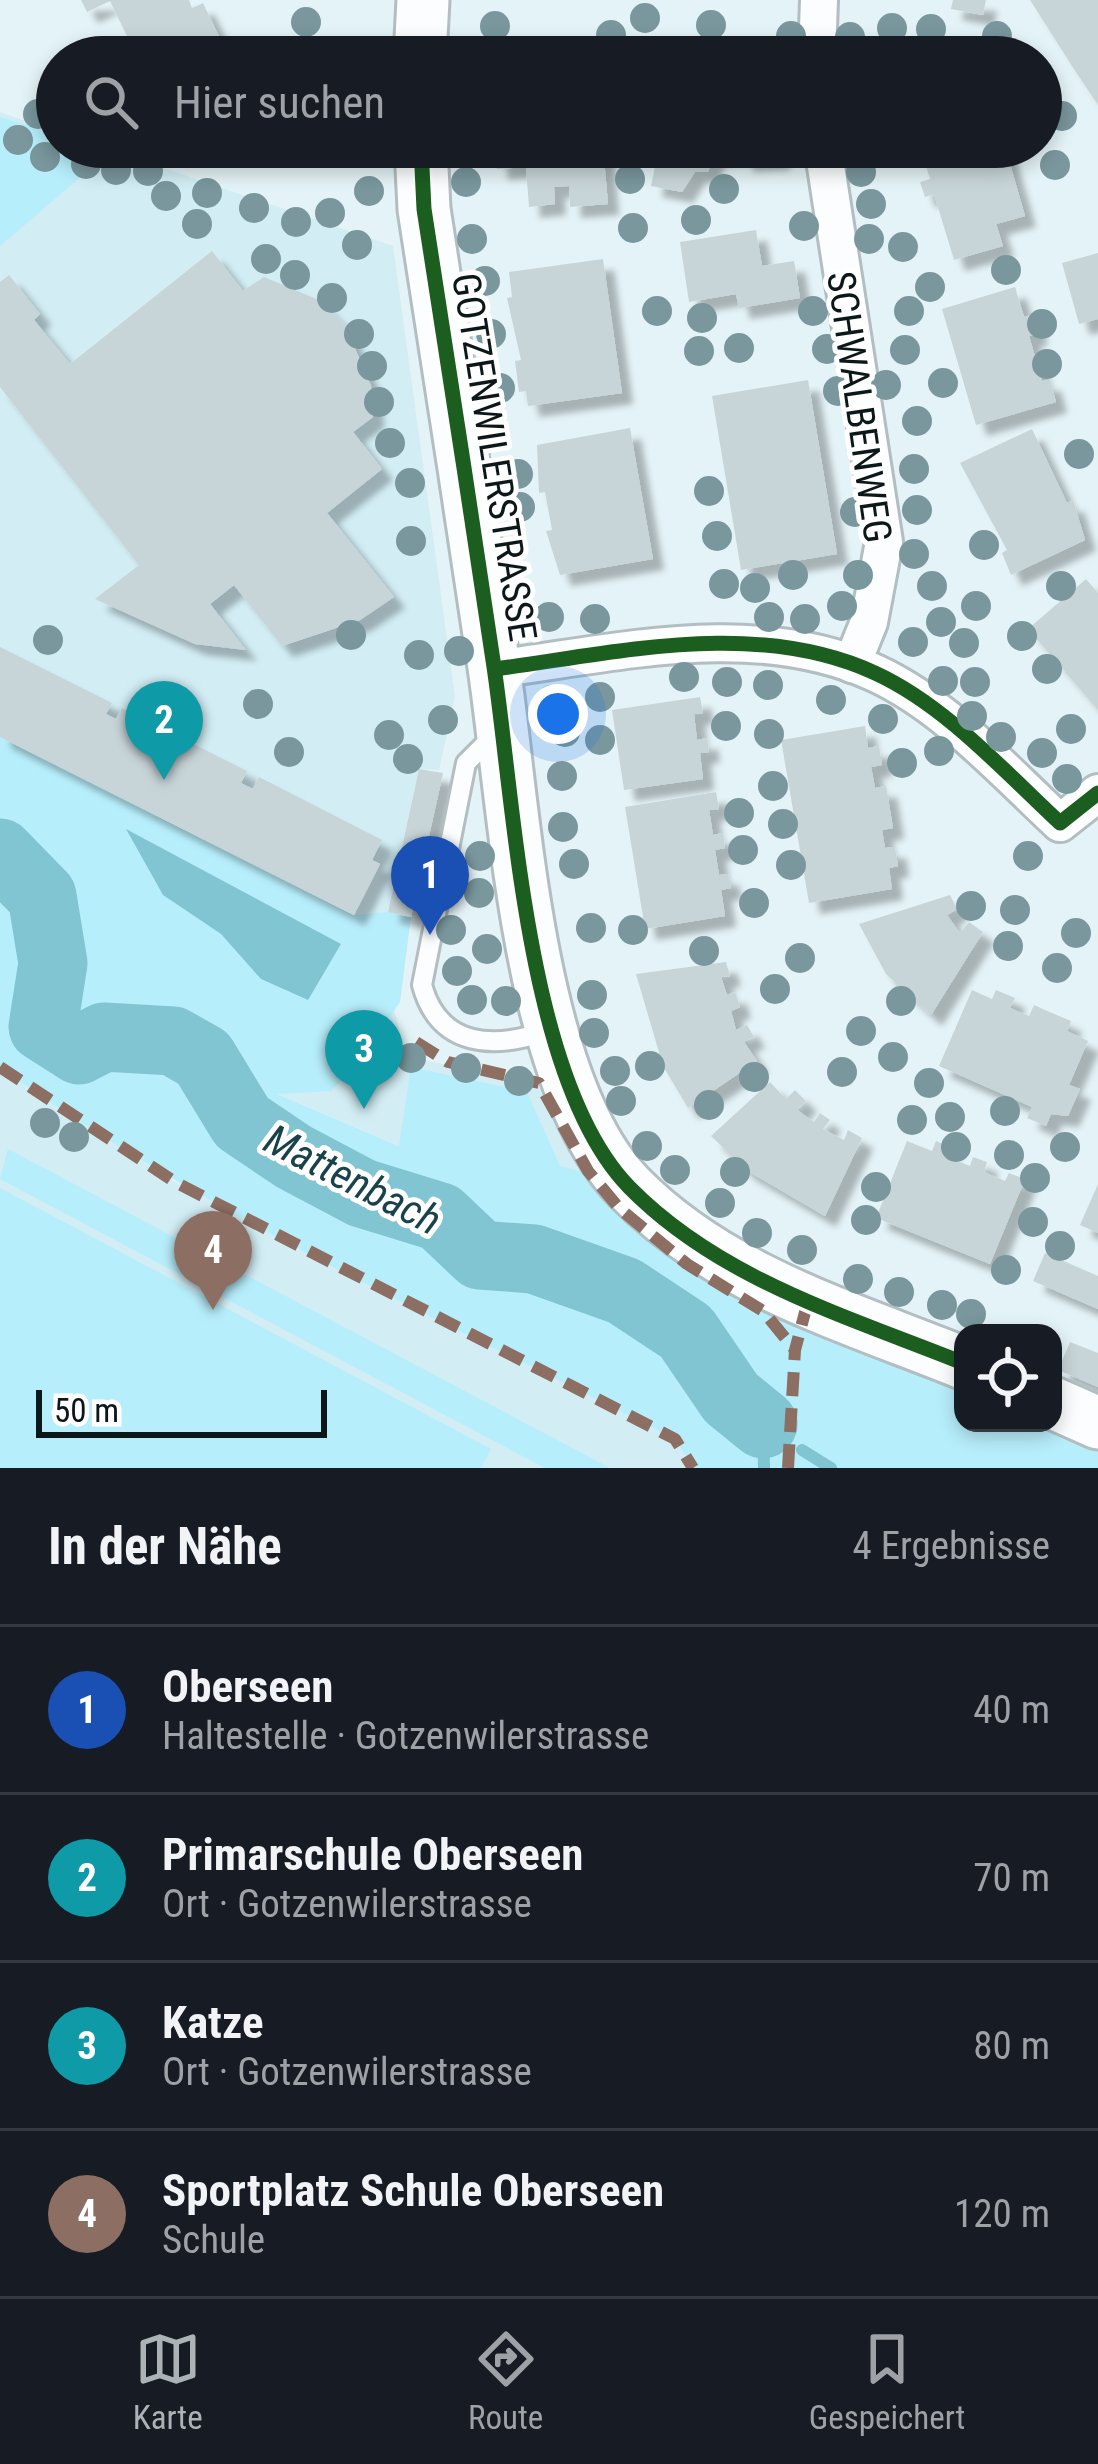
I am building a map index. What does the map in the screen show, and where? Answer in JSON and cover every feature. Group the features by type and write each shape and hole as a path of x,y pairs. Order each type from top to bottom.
{"street":[{"path":"420,36 423,0"},
{"path":"818,36 819,0"},
{"name":"GOTZENWILERSTRASSE","path":"422,168 424,209 502,726 552,1029 572,1097 625,1183 694,1245 808,1301 954,1359"},
{"name":"SCHWALBENWEG","path":"826,168 884,542 869,622 852,664"},
{"path":"495,669 704,642 781,649 880,675 979,747 1060,823 1098,793"},
{"path":"1062,1407 1098,1423"}],"lane":[{"path":"502,726 466,763 422,985 436,1016 463,1039 506,1041 552,1029"}],"shaded area":[{"path":"0,112 36,125 36,168 164,168 393,246 455,697 439,770 419,769 388,911 411,917 392,1004 407,1057 536,1082 584,1174 400,1146 273,1092 0,826"},
{"path":"0,117 36,128 36,168 91,168 0,246"},
{"path":"0,737 353,915 388,912 411,917 400,1002 358,1064 331,1091 277,1094 399,1146 411,1067 527,1092 560,1166 625,1183 954,1358 954,1432 1062,1432 1062,1423 1098,1423 1098,1468 693,1468 675,1439 245,1220 79,1121 0,1067","holes":["127,830 308,1000 261,979 221,934 163,895"]},
{"path":"126,829 341,944 308,1000 261,979 221,934 163,895"},
{"path":"0,1067 175,1182 675,1439 693,1468 0,1468"},
{"path":"8,1149 610,1468 545,1468 0,1179"},
{"path":"0,1188 491,1449 481,1468 0,1468"}],"building":[{"path":"81,0 189,0 192,8 203,3 219,36 127,36 110,1 87,12"},
{"path":"953,0 986,0 983,15 951,9"},
{"path":"1030,0 1098,0 1098,105 1062,50 1062,36 1053,36"},
{"path":"526,168 605,168 608,204 570,207 569,186 554,187 555,204 529,207"},
{"path":"655,168 709,168 695,172 682,192 651,186"},
{"path":"927,168 1011,168 1025,216 996,224 1003,246 954,260 934,194 925,197 920,182 930,179"},
{"path":"756,230 762,266 794,261 800,298 739,308 736,294 689,302 680,242"},
{"path":"212,251 243,291 264,277 319,300 345,325 371,386 373,417 353,432 382,469 327,513 394,597 360,620 282,646 234,585 210,604 246,650 195,644 95,599 139,565 0,387 0,282 9,275 40,314 34,320 70,364"},
{"path":"1098,253 1098,319 1079,324 1062,263"},
{"path":"603,259 622,393 528,406 526,391 519,392 515,361 521,360 507,298 512,297 509,272"},
{"path":"1015,287 1024,317 1031,315 1037,334 1029,336 1042,381 1050,380 1056,402 976,425 942,309"},
{"path":"808,380 837,554 741,570 712,396"},
{"path":"630,428 653,559 560,575 546,531 552,530 545,492 539,493 537,445"},
{"path":"1032,429 1067,503 1073,500 1085,540 1011,575 1002,553 1007,550 960,463"},
{"path":"1086,579 1098,593 1098,710 1028,629"},
{"path":"0,647 112,703 106,714 116,719 122,708 247,771 241,783 253,789 259,777 382,840 372,860 380,864 354,915 0,737"},
{"path":"700,697 703,713 694,714 697,740 707,738 709,752 700,753 703,779 624,790 612,710"},
{"path":"865,726 868,748 879,746 882,765 871,767 875,788 886,786 893,828 882,830 885,848 895,847 898,866 889,868 892,889 809,903 781,740"},
{"path":"419,769 443,773 411,917 388,912"},
{"path":"716,792 719,809 709,810 713,835 723,833 725,848 715,850 719,875 728,874 731,888 721,890 725,916 645,929 625,807"},
{"path":"950,895 957,909 947,915 960,933 969,922 983,932 931,1015 886,974 859,924"},
{"path":"726,962 730,976 721,977 727,995 735,992 740,1007 731,1011 736,1030 747,1025 754,1037 744,1042 757,1061 688,1108 663,1066 636,974"},
{"path":"972,990 992,999 996,990 1015,998 1010,1008 1029,1016 1034,1005 1071,1021 1067,1031 1088,1041 1069,1085 1080,1089 1068,1116 1051,1114 1046,1126 1027,1118 1032,1107 939,1066"},
{"path":"770,1082 786,1099 795,1090 806,1101 797,1110 814,1122 820,1113 830,1120 823,1129 844,1140 848,1130 862,1138 825,1216 746,1170 711,1136"},
{"path":"907,1141 932,1151 936,1141 949,1147 945,1156 970,1166 973,1157 987,1162 984,1172 1005,1181 1009,1173 1025,1179 990,1264 876,1218"},
{"path":"1098,1184 1098,1233 1080,1225"},
{"path":"1045,1253 1098,1276 1098,1309 1033,1281"},
{"path":"1070,1342 1098,1353 1098,1387 1062,1372"}],"waterway":[{"name":"Mattenbach","path":"0,853 42,896 53,963 43,1027 79,1050 104,1037 173,1041 203,1058 242,1122 294,1157 362,1193 440,1217 480,1255 534,1259 624,1291 686,1332 731,1398 763,1424"},
{"path":"763,1424 764,1468"},
{"path":"802,1450 831,1468"}],"marked path":[{"path":"416,1042 448,1062 539,1083 588,1171 619,1208 687,1264 763,1311 795,1350"},
{"path":"0,1067 175,1182 675,1439 693,1468"},
{"path":"788,1468 795,1350 808,1301"}],"cycle path":[{"path":"422,168 424,209 494,667 519,866 547,1014 568,1081 595,1140 629,1187 664,1219 743,1271 786,1292 954,1359"},
{"path":"495,669 686,644 735,643 830,656 875,673 926,703 973,740 1060,823 1098,793"}],"place":[{"name":"Primarschule Oberseen","path":"164,780"},
{"name":"Oberseen","path":"430,935"},
{"name":"Katze","path":"364,1109"},
{"name":"Sportplatz Schule Oberseen","path":"213,1310"}]}
